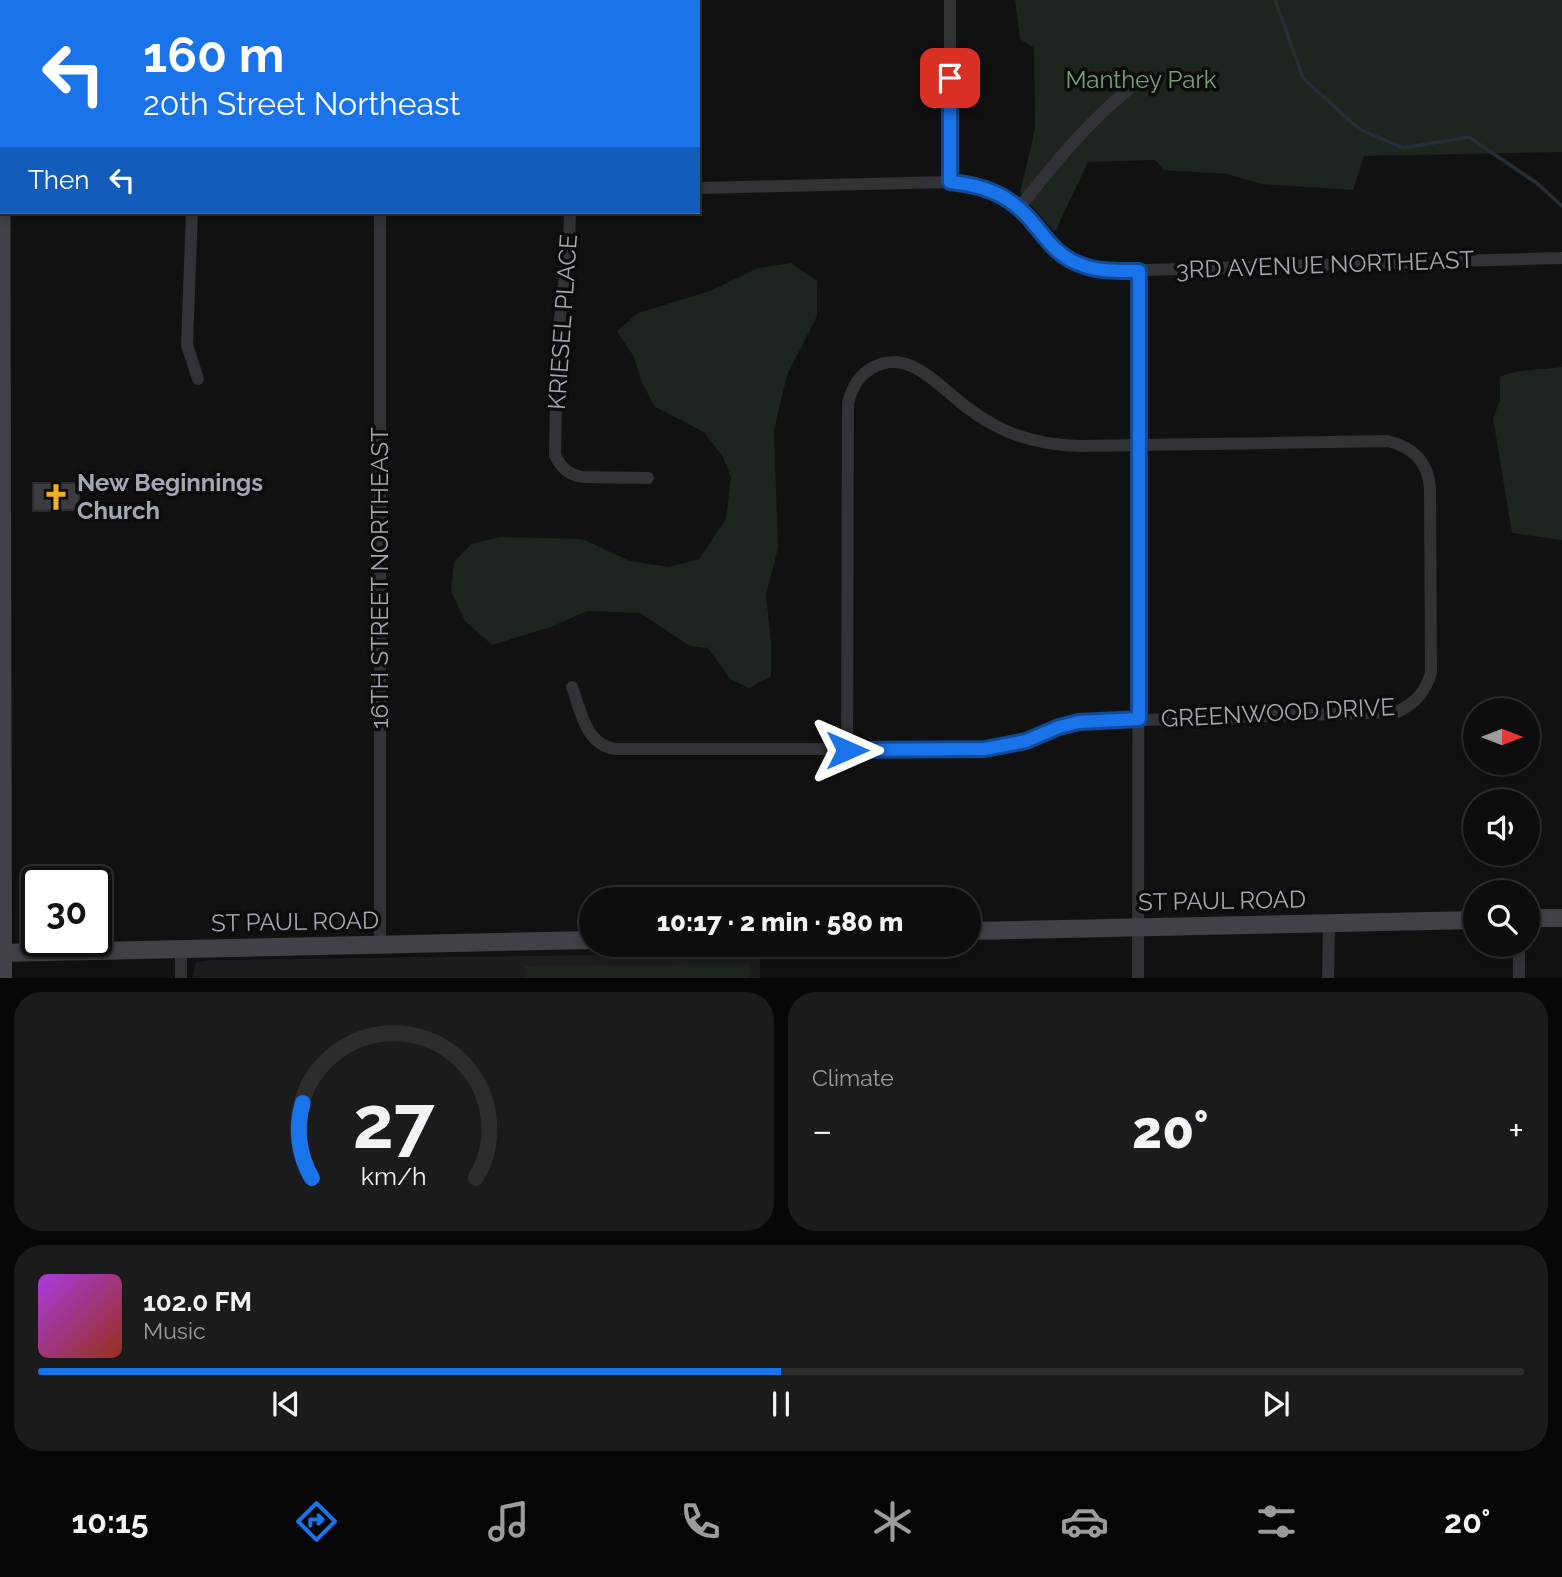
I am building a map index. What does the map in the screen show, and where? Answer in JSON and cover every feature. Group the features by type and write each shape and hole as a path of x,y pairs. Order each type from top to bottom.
{"street":[{"path":"950,0 950,182"},
{"path":"1019,208 1061,155 1110,104 1134,85"},
{"name":"3RD AVENUE NORTHEAST","path":"700,188 950,182 977,185 993,190 1019,208 1049,244 1079,264 1103,271 1562,258"},
{"path":"1,214 2,978"},
{"path":"192,214 187,345 198,379"},
{"name":"16TH STREET NORTHEAST","path":"380,214 380,945"},
{"name":"KRIESEL PLACE","path":"570,214 569,245 557,342 555,455 564,469 572,475 648,478"},
{"path":"1138,978 1139,271"},
{"name":"GREENWOOD DRIVE","path":"888,362 913,365 980,417 1000,428 1036,441 1070,446 1139,446 1388,441 1399,443 1418,456 1429,478 1431,541 1431,673 1419,698 1409,706 1386,714 1079,722 1026,741 985,749 847,750 848,403 856,381 875,366 888,362"},
{"path":"572,687 590,735 605,748 847,750"},
{"path":"1540,918 1562,918"},
{"name":"ST PAUL ROAD","path":"981,931 1463,920"},
{"path":"1328,923 1328,978"},
{"name":"ST PAUL ROAD","path":"1,953 579,940"},
{"path":"181,949 181,978"},
{"path":"1519,957 1519,978"}],"shaded area":[{"path":"579,955 760,957 760,978 192,978 196,963 210,960"}],"green space":[{"name":"Manthey Park","path":"1015,0 1562,0 1562,152 1364,156 1353,190 1262,184 1227,174 1164,170 1155,160 1088,162 1055,232 1020,193 1035,129 1034,48 1020,39"},
{"path":"791,263 817,281 817,316 787,375 774,430 778,548 766,594 771,676 749,688 730,679 708,648 690,646 640,613 587,611 551,627 492,645 465,621 451,591 454,562 471,544 500,537 582,539 630,561 669,567 699,559 726,519 731,477 723,457 704,432 655,407 642,383 634,357 617,331 638,313 710,291 758,268"},
{"path":"1562,367 1562,540 1512,533 1493,418 1500,400 1500,377 1522,371"},
{"path":"749,964 749,978 525,978 525,966"}],"building":[{"name":"New Beginnings Church","path":"33,483 79,483 79,510 33,511"}],"waterway":[{"path":"1275,0 1303,78 1359,129 1403,148 1469,137 1538,184 1562,206"}],"place":[{"name":"New Beginnings Church","path":"56,497"}],"route":[{"path":"847,750 985,749 1026,741 1079,722 1139,719 1139,271 1096,270 1079,264 1063,256 1049,244 1027,216 993,190 950,182 950,78"}]}
